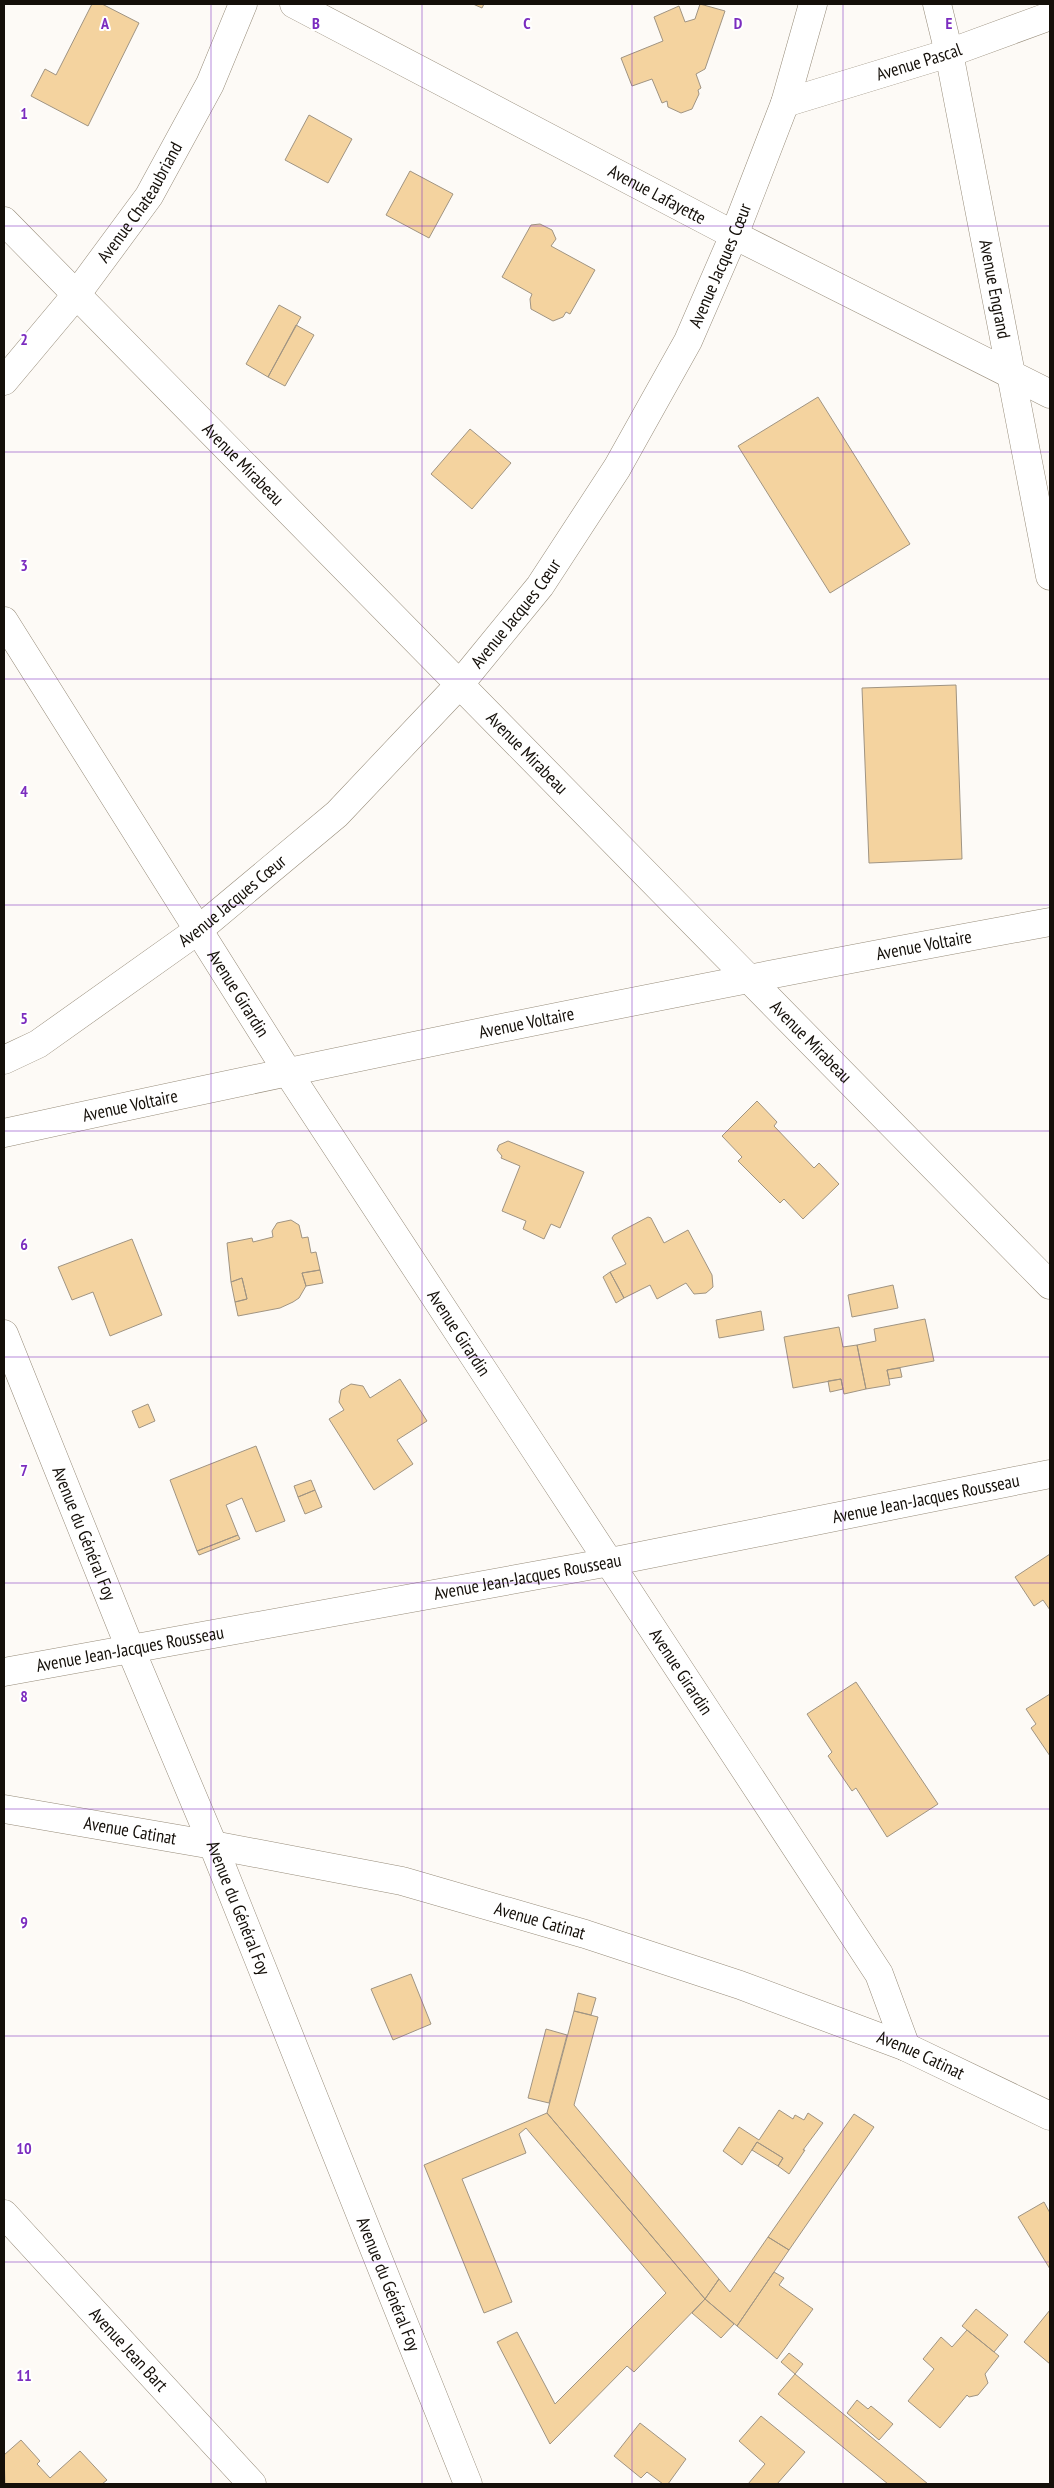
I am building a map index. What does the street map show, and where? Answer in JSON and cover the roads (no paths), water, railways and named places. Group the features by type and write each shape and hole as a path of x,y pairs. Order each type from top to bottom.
{"street":[{"name":"Avenue Chateaubriand","path":"4,382 76,295 148,196 210,84 243,4"},
{"name":"Avenue Lafayette","path":"294,4 734,235 1012,373 1050,394"},
{"name":"Avenue Jacques Cœur","path":"4,1060 38,1044 197,931 337,814 459,684 540,586 617,468 688,341 734,235 785,103 812,4"},
{"name":"Avenue Engrand","path":"937,4 949,53 1050,576"},
{"name":"Avenue Pascal","path":"785,103 949,53 1050,16"},
{"name":"Avenue Mirabeau","path":"4,221 1050,1284"},
{"name":"Avenue Girardin","path":"4,621 286,1071 879,1974 906,2047"},
{"name":"Avenue Voltaire","path":"4,1132 286,1071 748,978 1050,922"},
{"name":"Avenue du Général Foy","path":"4,1334 130,1648 213,1845 468,2484"},
{"name":"Avenue Jean-Jacques Rousseau","path":"4,1672 610,1562 1050,1474"},
{"name":"Avenue Catinat","path":"4,1810 213,1845 402,1881 585,1934 740,1985 906,2047 1050,2116"},
{"name":"Avenue Jean Bart","path":"4,2214 252,2484"}]}
